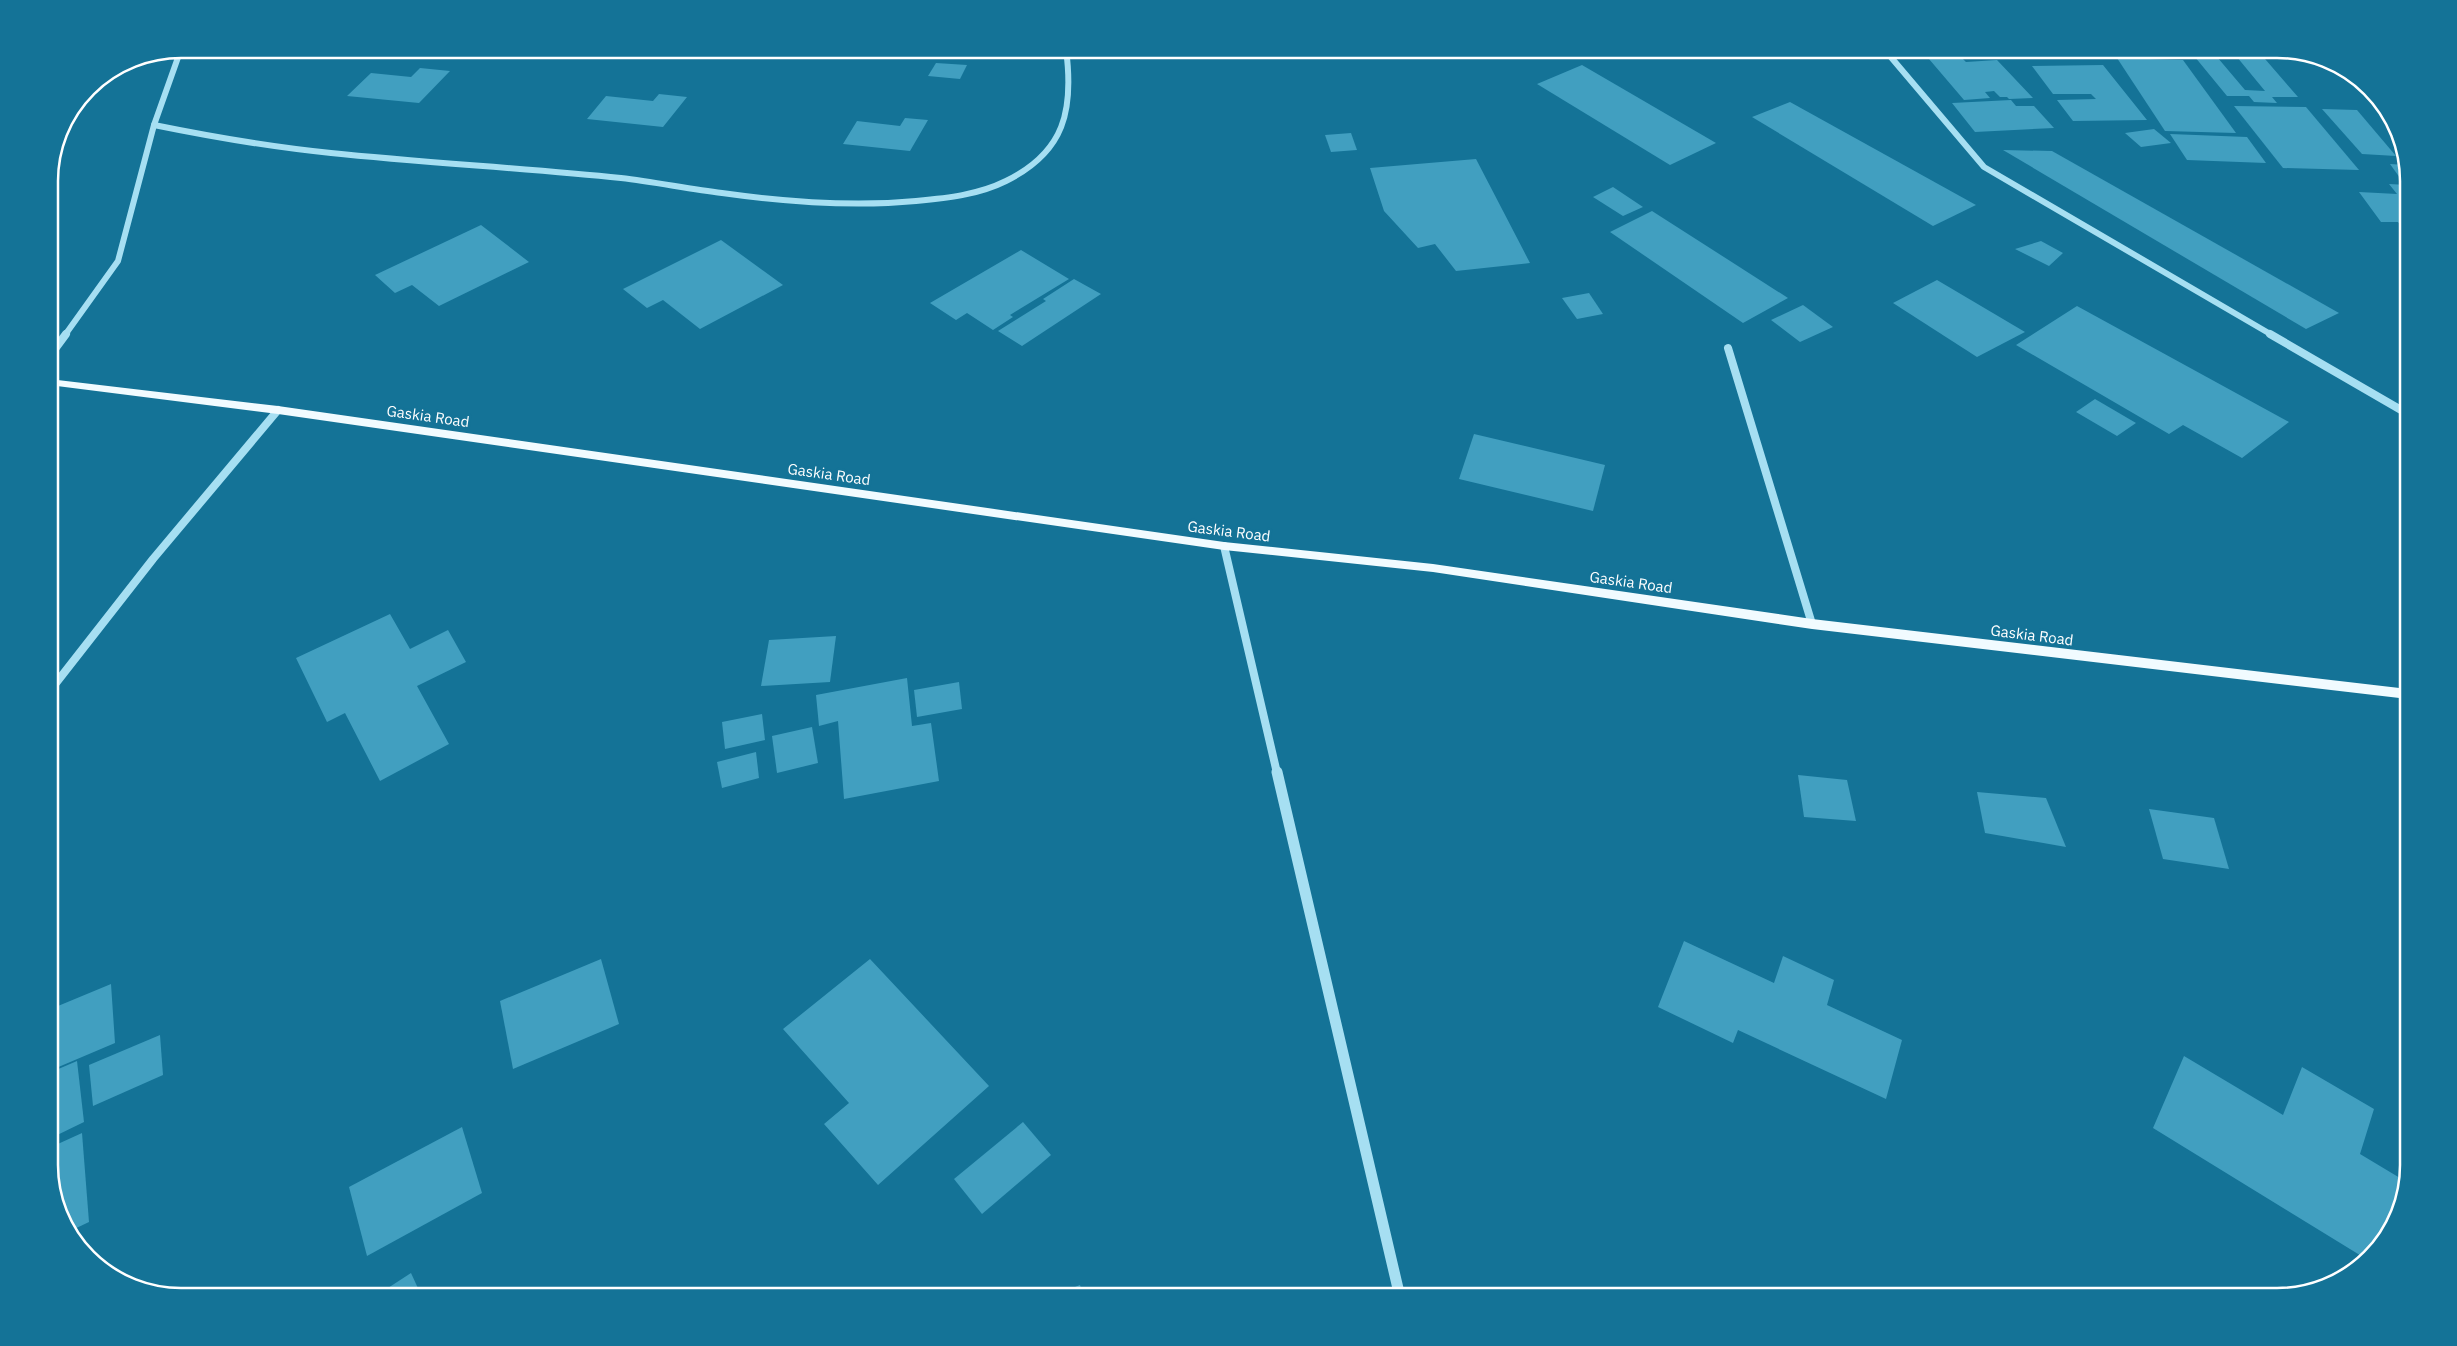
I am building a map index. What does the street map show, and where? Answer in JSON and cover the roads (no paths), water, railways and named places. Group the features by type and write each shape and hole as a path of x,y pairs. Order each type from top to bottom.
{"main road":[{"name":"Gaskia Road","path":"58,383 278,410 1224,546 1434,568 1812,624 2400,693"}],"street":[{"path":"58,345 118,262 154,125 178,58"},
{"path":"154,125 215,138 348,155 624,178 737,195 844,204 901,203 978,192 1006,181 1030,166 1054,138 1064,121 1069,71 1067,58"},
{"path":"1892,58 1984,167 2399,409"},
{"path":"1728,348 1812,624"},
{"path":"58,680 153,559 278,410"},
{"path":"1224,546 1398,1288"}]}
